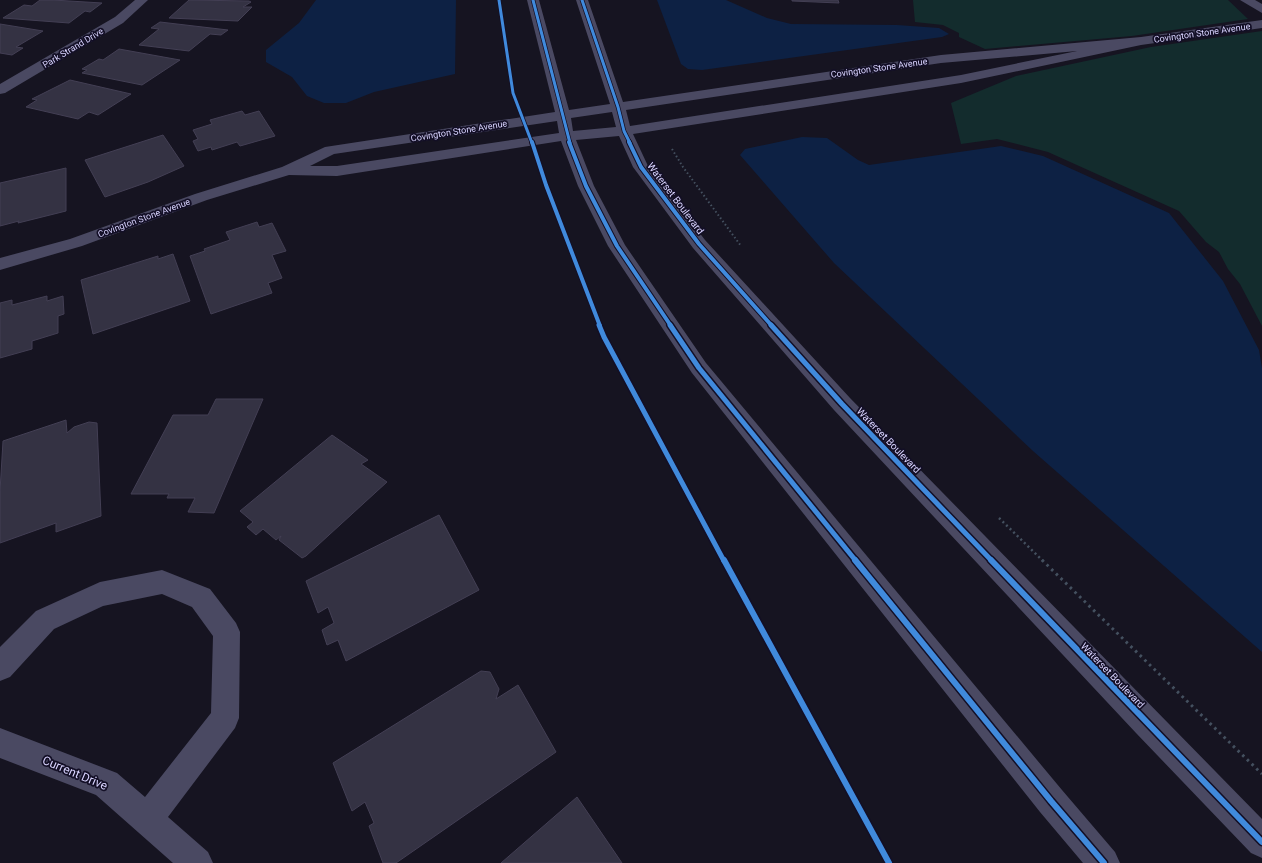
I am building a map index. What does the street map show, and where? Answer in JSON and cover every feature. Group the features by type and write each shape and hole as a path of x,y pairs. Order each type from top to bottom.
{"street":[{"name":"Park Strand Drive","path":"0,90 25,77 119,20 142,0"},
{"path":"533,0 565,126 586,186 618,246 699,368 1046,795 1104,863"},
{"name":"Waterset Boulevard","path":"582,0 618,107 624,132 640,166 699,244 842,404 1140,717 1262,842"},
{"path":"1246,0 1262,9"},
{"name":"Covington Stone Avenue","path":"288,170 337,171 565,126 618,107 941,59 1141,41 1262,24"},
{"name":"Covington Stone Avenue","path":"0,264 36,256 113,230 202,197 288,170 330,150 565,126 624,132 962,79 1141,41"},
{"path":"0,667 45,620 100,594 162,582 201,598 227,632 225,718 147,820"},
{"name":"Current Drive","path":"0,742 106,784 197,863"}],"path":[{"path":"670,144 683,167 743,248"},
{"path":"995,514 1262,774"}],"green space":[{"path":"913,0 1228,0 1248,19 1132,36 985,49 959,37 959,33 943,25 915,22"},
{"path":"1262,31 1262,326 1240,284 1228,269 1219,252 1206,242 1179,211 1048,152 997,139 961,144 951,103 1016,76 1151,47"}],"water":[{"path":"316,0 456,0 455,74 374,92 346,103 324,103 307,96 292,77 266,62 266,50 299,23"},
{"path":"657,0 726,0 767,18 791,24 897,25 939,28 949,34 942,37 702,70 688,69 681,64"},
{"path":"802,137 827,138 858,160 869,165 1001,146 1043,156 1169,213 1223,281 1259,350 1262,368 1262,652 1033,451 834,263 740,155 745,149"}],"building":[{"path":"40,0 102,3 90,12 85,11 69,23 3,18 24,5 32,6"},
{"path":"189,0 249,1 251,2 243,7 252,7 238,21 169,18"},
{"path":"838,0 839,3 792,1"},
{"path":"160,22 228,30 221,35 210,34 189,51 139,45 159,29 151,28"},
{"path":"0,24 43,31 16,47 23,48 12,55 0,53"},
{"path":"119,49 180,60 142,85 82,73 87,70 82,69 99,59 103,60"},
{"path":"70,80 131,94 98,115 89,112 78,119 26,107 37,100 32,99"},
{"path":"242,111 245,115 259,111 275,136 240,146 237,142 212,150 211,147 198,151 193,141 198,139 193,130 212,124 210,120"},
{"path":"163,135 184,166 148,182 105,197 85,160"},
{"path":"66,168 66,211 0,226 0,183"},
{"path":"257,222 259,227 272,223 286,251 272,255 282,278 268,283 272,293 211,314 190,256 205,251 204,249 230,240 226,232"},
{"path":"173,254 190,301 93,334 81,280 158,256 158,259"},
{"path":"47,296 47,301 63,296 64,314 58,316 58,333 32,341 32,349 0,358 0,303 12,300 12,305"},
{"path":"216,399 263,399 214,513 188,512 195,498 167,498 169,494 131,494 173,415 208,415"},
{"path":"66,420 67,433 74,427 89,422 97,423 101,516 56,532 56,523 0,543 0,491 3,441"},
{"path":"332,435 368,460 361,464 387,482 302,558 279,540 281,536 276,540 263,529 256,535 247,527 253,522 240,511"},
{"path":"439,515 479,590 346,661 338,640 327,645 322,630 334,623 328,607 318,613 306,581"},
{"path":"481,671 490,672 499,689 496,699 518,685 556,752 396,863 383,863 369,826 374,823 365,802 352,811 333,763"},
{"path":"577,797 622,863 501,863"}],"cycle path":[{"path":"499,0 513,93 546,185 604,337 832,761 889,863"},
{"path":"533,0 563,115 567,136 586,186 617,246 699,368 1051,801 1104,863"},
{"path":"582,0 618,107 624,131 641,167 699,244 842,404 1146,723 1262,842"}]}
